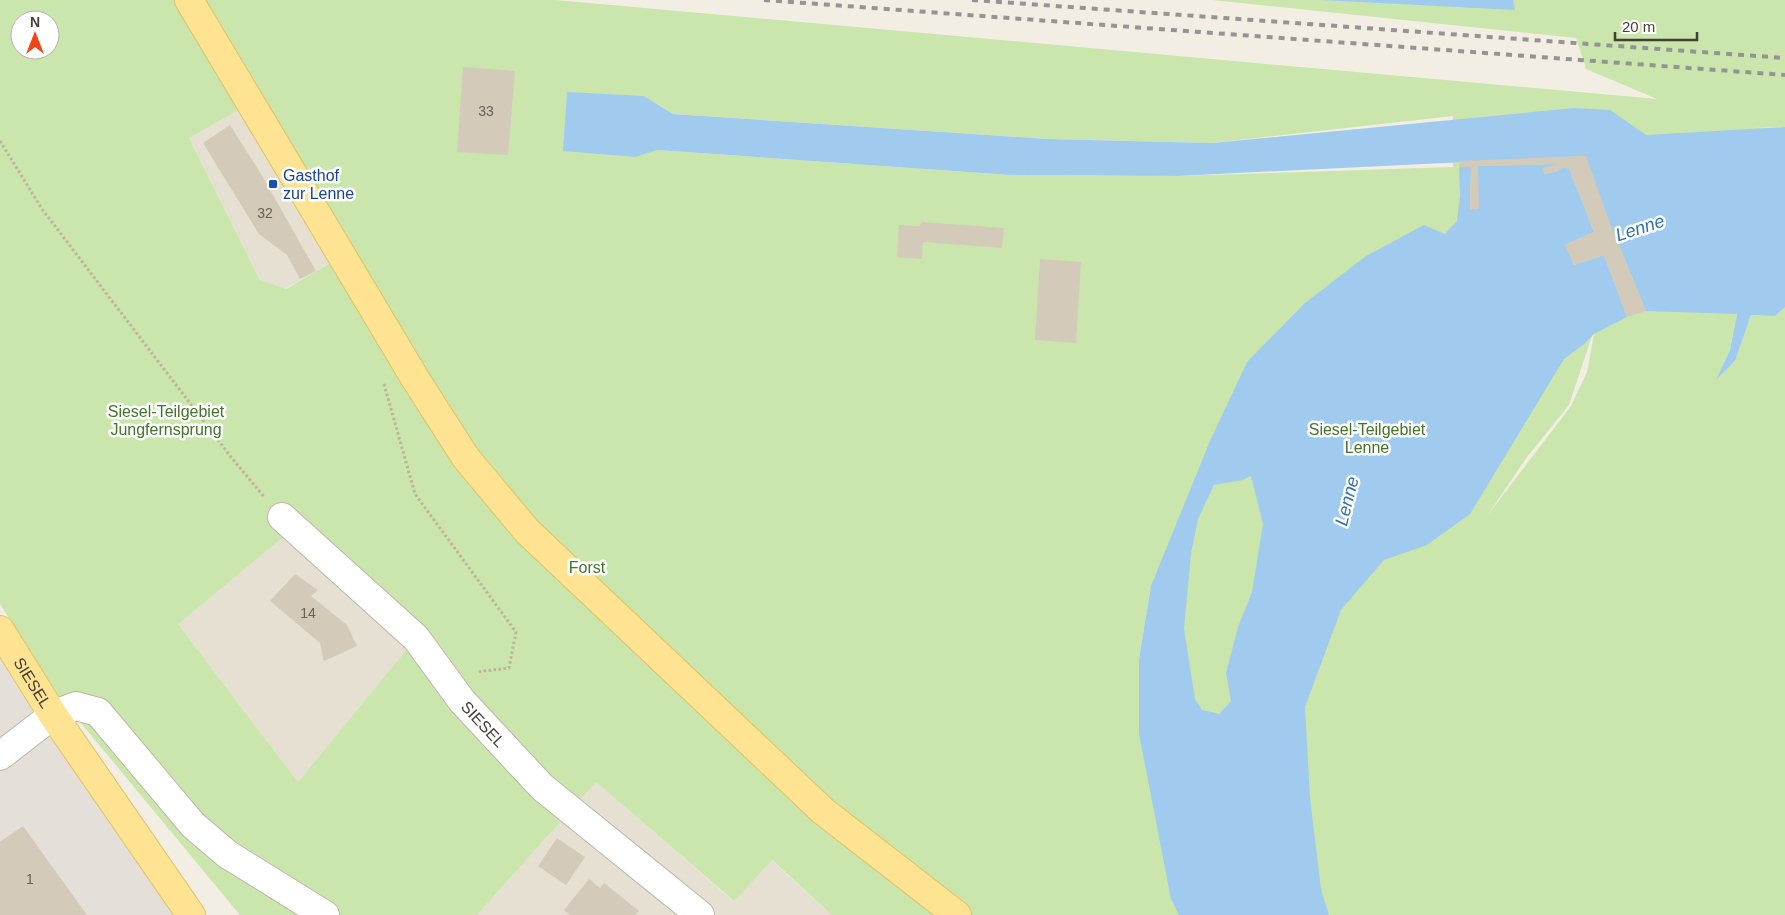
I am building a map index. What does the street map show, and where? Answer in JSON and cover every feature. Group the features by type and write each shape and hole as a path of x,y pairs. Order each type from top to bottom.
{"main road":[{"path":"189,0 416,380 466,458 527,531 823,811 957,915"},
{"name":"SIESEL","path":"0,630 54,715"},
{"path":"54,715 191,915"}],"street":[{"name":"SIESEL","path":"282,517 416,638 462,701 542,787 700,915"},
{"name":"SIESEL","path":"54,715 76,706 98,712 193,825 227,854 325,915"},
{"path":"0,756 54,715"}],"path":[{"path":"0,141 42,209 231,457 282,517"},
{"path":"383,380 415,494 516,632 509,668 476,672 468,667"}],"shaded area":[{"path":"250,104 342,256 269,298 189,138"},
{"path":"282,517 416,638 298,782 165,607"},
{"path":"0,621 196,915 0,915"},
{"path":"596,782 733,901 771,860 832,915 477,915"}],"green space":[{"path":"0,0 556,0 1657,99 1586,69 1576,38 1212,0 1785,0 1785,127 1754,127 1785,128 1785,915 832,915 772,860 734,901 596,782 477,915 240,915 61,699 0,604","holes":["644,96 673,114 1048,139 1212,143 1453,116 1453,167 1177,176 1010,175 657,150","250,104 342,256 286,289 260,280 189,138","1737,313 1775,316 1751,315 1735,361 1717,379 1730,350","1620,320 1594,334 1587,372 1571,406 1487,516 1527,457 1569,405 1594,330","294,528 416,638 298,782 178,624","1151,586 1139,734 1139,659"]}],"water":[{"path":"1321,0 1513,0 1515,10"},
{"name":"Lenne","path":"567,92 644,96 673,114 1048,139 1212,143 1574,108 1610,110 1646,135 1785,127 1785,307 1775,316 1751,315 1735,361 1716,380 1730,350 1737,314 1646,311 1618,243 1629,234 1613,232 1585,156 1177,176 1010,175 657,150 635,157 563,151"},
{"name":"Siesel-Teilgebiet Lenne","path":"1558,164 1542,169 1545,174 1558,171 1561,168 1569,168 1594,232 1565,245 1574,265 1604,255 1627,317 1594,334 1564,359 1470,514 1427,545 1384,560 1341,610 1305,707 1310,798 1321,889 1329,915 1179,915 1171,899 1139,734 1139,659 1151,586 1210,441 1247,362 1305,303 1366,256 1424,225 1445,234 1457,221 1460,196 1459,167 1471,167 1470,208 1478,209 1478,166","holes":["1251,476 1263,524 1252,592 1238,627 1226,673 1231,701 1219,714 1202,710 1195,699 1184,629 1191,554 1198,519 1214,485 1243,480"]}],"building":[{"path":"463,67 515,71 508,155 457,152"},
{"path":"230,125 261,174 316,271 300,279 287,255 259,234 203,143"},
{"path":"1586,156 1613,232 1630,234 1618,243 1646,311 1627,317 1604,255 1574,265 1565,245 1594,232 1569,168 1561,168 1558,171 1545,174 1542,169 1558,164 1478,166 1479,209 1470,209 1471,167 1459,167 1459,161"},
{"path":"921,222 1004,228 1002,248 923,242 922,259 897,257 899,225 920,226"},
{"path":"1040,259 1081,262 1076,343 1035,340"},
{"path":"295,574 318,590 311,596 347,625 357,646 324,661 320,643 270,601"},
{"path":"23,826 87,915 0,915 0,842"},
{"path":"557,838 585,857 566,885 538,866"},
{"path":"589,879 600,888 604,883 639,911 635,915 570,915 564,910"}],"railway":[{"path":"764,0 1785,75"},
{"path":"972,0 1785,58"}],"place":[{"name":"Gasthof zur Lenne","path":"273,184"}],"park label":[{"name":"Siesel-Teilgebiet Jungfernsprung","path":"166,420"},
{"name":"Forst","path":"587,567"}]}
